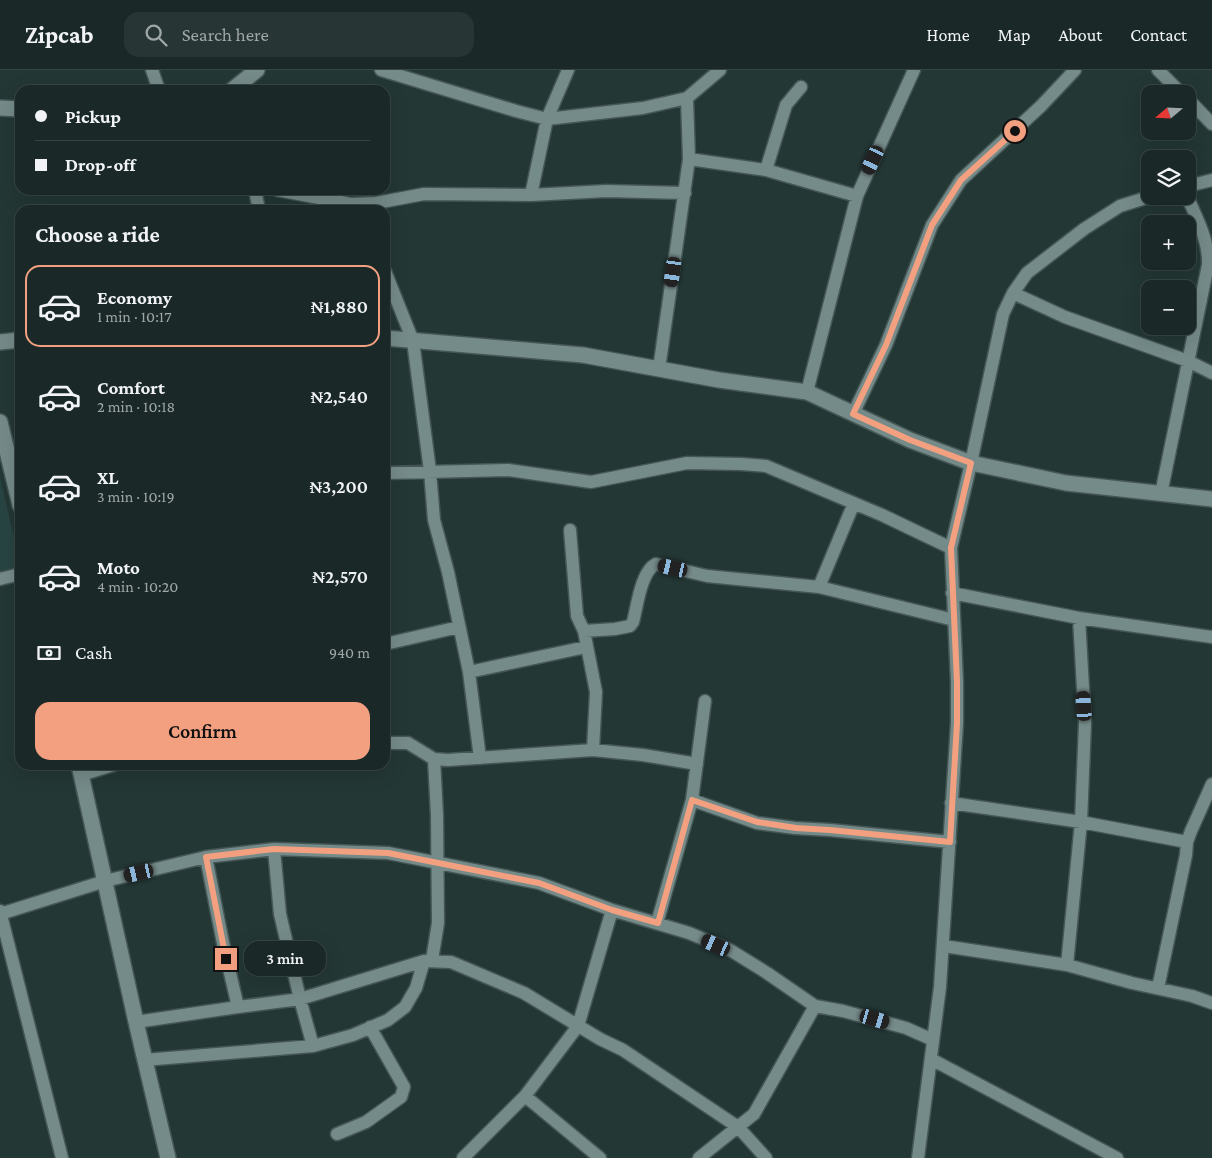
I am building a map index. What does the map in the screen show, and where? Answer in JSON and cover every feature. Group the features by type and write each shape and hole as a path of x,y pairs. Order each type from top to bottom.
{"street":[{"path":"152,70 157,85"},
{"path":"238,85 257,70"},
{"path":"380,70 547,119 643,108 687,98 720,70"},
{"path":"531,196 547,119 568,70"},
{"path":"807,392 857,196 914,70"},
{"path":"853,414 886,345 932,225 961,180 1042,106 1075,70"},
{"path":"1158,70 1173,85"},
{"path":"766,170 786,105 801,87"},
{"path":"659,369 689,159 687,98"},
{"path":"1196,107 1212,124"},
{"path":"0,108 15,109"},
{"path":"689,159 766,170 857,196"},
{"path":"1196,184 1212,180"},
{"path":"364,205 424,194 531,196 606,191 685,193"},
{"path":"299,195 344,205"},
{"path":"918,1158 944,946 957,723 951,548 1003,314 1013,293 1027,273 1084,229 1120,206 1141,199"},
{"path":"1161,494 1208,265 1209,253 1206,240 1191,205"},
{"path":"390,284 413,341 430,471 434,520 448,572 469,672 480,758"},
{"path":"1013,293 1065,317 1188,361 1212,373"},
{"path":"390,339 583,355 807,392 910,440 971,463 1066,483 1212,499"},
{"path":"0,342 15,340"},
{"path":"0,422 15,485"},
{"path":"390,473 508,470 590,482 687,463 766,466 951,548"},
{"path":"819,587 854,504"},
{"path":"570,530 577,616 584,630 596,692 593,750"},
{"path":"584,630 615,629 630,626 633,622 644,580 649,570 656,564 707,576 819,587 954,620"},
{"path":"0,580 15,576"},
{"path":"952,593 1079,618 1212,637"},
{"path":"1067,965 1081,822 1085,723 1079,618"},
{"path":"390,643 459,626"},
{"path":"469,672 586,647"},
{"path":"658,923 692,800 705,701"},
{"path":"390,743 408,744 434,759 448,760 593,750 643,755 696,764"},
{"path":"144,1060 314,1046 370,1028 388,1020 405,1007 416,988 428,960 438,923 437,815 434,759"},
{"path":"80,770 144,1060 168,1158"},
{"path":"1158,988 1188,842 1211,787"},
{"path":"692,800 757,822 796,828 950,842"},
{"path":"951,803 1081,822 1188,842"},
{"path":"274,849 280,914 300,999 314,1046"},
{"path":"62,1158 0,913 105,881 206,857 274,849 388,853 539,883 612,910 689,933 730,950 815,1006 843,1011 906,1028 933,1040"},
{"path":"206,857 222,943 238,1006"},
{"path":"463,1158 525,1096 578,1026 612,910"},
{"path":"944,946 1067,965 1192,996 1212,1003"},
{"path":"136,1022 238,1006 300,999 428,960 451,962 524,993 578,1026 623,1050 738,1127 766,1158"},
{"path":"699,1158 754,1114 815,1006"},
{"path":"337,1134 366,1122 401,1097 404,1087 370,1028"},
{"path":"931,1059 1117,1158"},
{"path":"525,1096 600,1158"}],"shaded area":[{"path":"0,477 15,542 15,568 0,572"}],"route":[{"path":"226,959 206,857 274,849 388,853 539,883 612,910 658,923 692,800 757,822 796,828 950,842 957,723 951,548 971,463 910,440 853,414 886,345 932,225 961,180 1015,131"}]}
